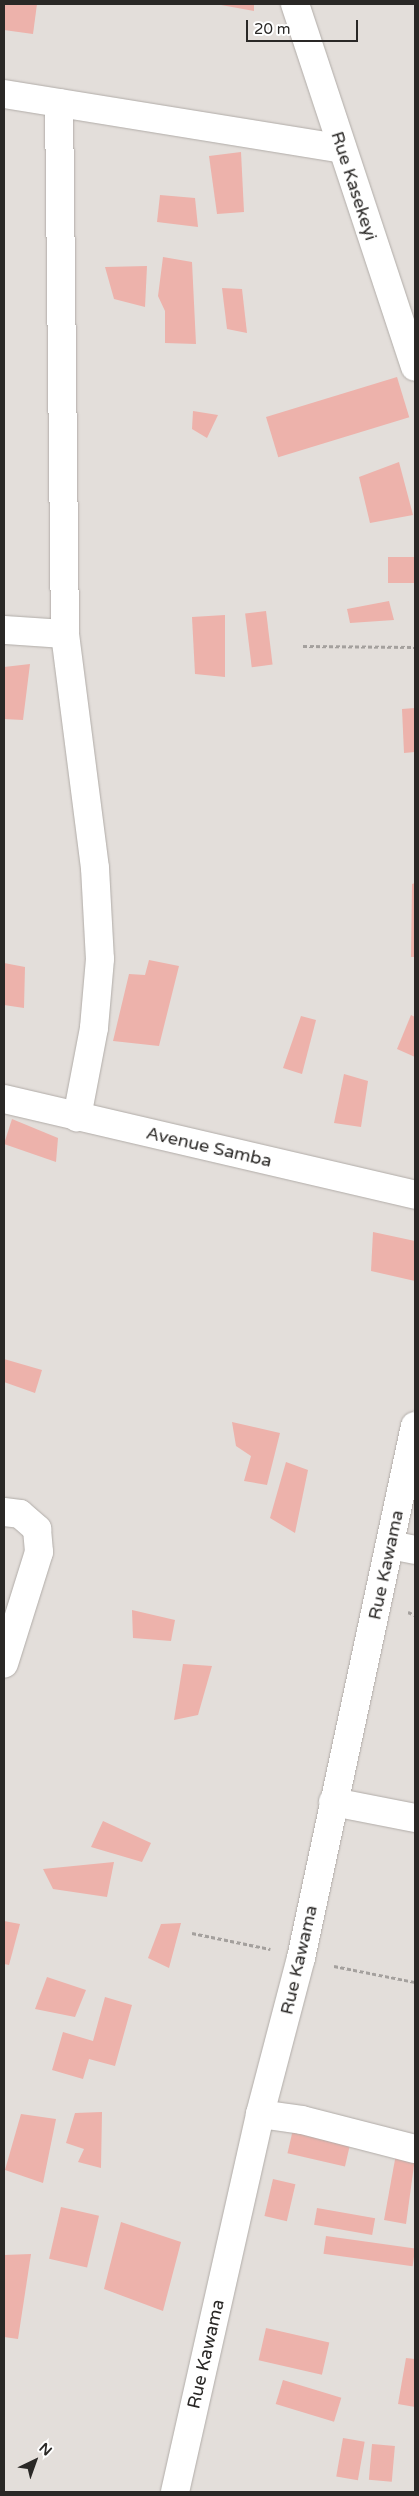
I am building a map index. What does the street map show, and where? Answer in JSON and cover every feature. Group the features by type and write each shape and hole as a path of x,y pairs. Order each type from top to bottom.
{"street":[{"name":"Rue Kasekeyi","path":"294,4 415,367"},
{"path":"4,94 342,149"},
{"path":"59,103 65,634 94,868 100,959 94,1028 77,1117"},
{"path":"4,630 65,634"},
{"name":"Avenue Samba","path":"4,1099 415,1195"},
{"name":"Rue Kawama","path":"175,2492 260,2114 301,1958 333,1802 403,1548 415,1426"},
{"path":"4,1512 20,1514 37,1529 39,1552 4,1664"},
{"path":"333,1802 415,1818"},
{"path":"260,2114 302,2120 415,2149"}],"path":[{"path":"303,646 415,647"}],"building":[{"path":"4,4 37,4 33,34 4,30"},
{"path":"254,4 254,11 221,5"},
{"path":"241,152 244,212 217,214 209,156"},
{"path":"160,195 195,198 198,227 157,222"},
{"path":"163,257 192,262 196,344 165,343 165,311 158,296"},
{"path":"147,266 145,307 114,299 105,267"},
{"path":"222,288 242,289 247,333 227,329"},
{"path":"397,377 409,417 278,457 266,417"},
{"path":"193,411 218,415 207,438 192,429"},
{"path":"399,462 413,515 370,523 359,477"},
{"path":"388,557 415,557 415,583 388,583"},
{"path":"389,601 394,620 350,623 347,609"},
{"path":"266,611 273,665 252,667 245,614"},
{"path":"225,615 225,677 195,674 192,617"},
{"path":"30,664 23,720 4,719 4,667"},
{"path":"415,708 415,752 404,753 402,709"},
{"path":"415,883 415,957 411,957 412,884"},
{"path":"149,960 179,966 159,1046 113,1041 129,974 145,975"},
{"path":"4,963 25,967 24,1008 4,1005"},
{"path":"411,1015 415,1017 415,1057 397,1049"},
{"path":"301,1016 316,1020 302,1074 283,1068"},
{"path":"344,1074 368,1081 361,1127 334,1123"},
{"path":"12,1119 58,1138 56,1162 4,1144"},
{"path":"373,1232 415,1241 415,1281 371,1271"},
{"path":"4,1359 42,1370 35,1393 4,1382"},
{"path":"232,1422 280,1433 267,1485 244,1481 251,1456 236,1446"},
{"path":"286,1462 308,1470 295,1533 270,1518"},
{"path":"132,1610 175,1620 171,1641 133,1638"},
{"path":"183,1664 212,1666 198,1715 174,1720"},
{"path":"103,1821 151,1843 142,1862 91,1847"},
{"path":"114,1862 107,1897 53,1889 43,1869"},
{"path":"4,1921 20,1924 9,1965 4,1964"},
{"path":"181,1923 169,1968 148,1958 161,1924"},
{"path":"47,1977 86,1990 75,2017 35,2009"},
{"path":"105,1997 132,2005 115,2066 89,2059 83,2079 52,2070 63,2032 93,2041"},
{"path":"102,2112 101,2168 78,2162 84,2149 66,2143 75,2113"},
{"path":"21,2114 56,2119 43,2183 5,2170"},
{"path":"294,2125 351,2138 345,2167 287,2153"},
{"path":"396,2154 415,2158 406,2224 384,2220"},
{"path":"273,2179 295,2184 287,2221 264,2216"},
{"path":"61,2207 99,2216 87,2267 49,2259"},
{"path":"317,2208 375,2218 372,2235 314,2225"},
{"path":"121,2222 181,2242 163,2311 104,2289"},
{"path":"326,2236 415,2249 413,2266 323,2254"},
{"path":"31,2254 18,2339 4,2337 4,2255"},
{"path":"266,2328 329,2343 322,2375 259,2360"},
{"path":"406,2358 415,2359 415,2407 398,2404"},
{"path":"283,2380 341,2398 334,2422 276,2404"},
{"path":"343,2438 365,2442 358,2480 336,2476"},
{"path":"372,2444 395,2446 392,2482 369,2480"}]}
